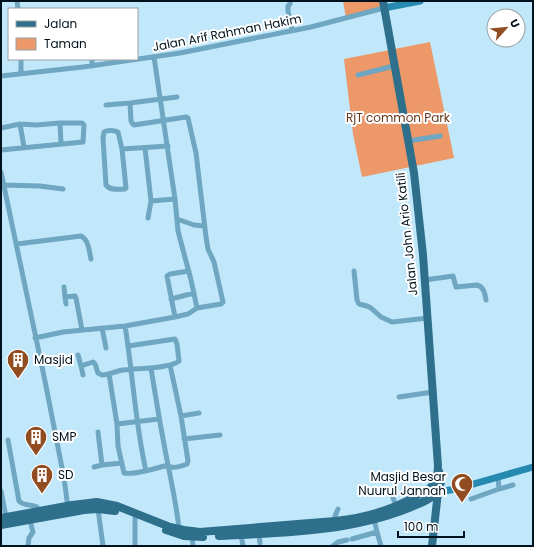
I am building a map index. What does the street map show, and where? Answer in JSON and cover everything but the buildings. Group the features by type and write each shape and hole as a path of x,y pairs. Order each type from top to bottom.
{"main road":[{"name":"Jalan John Ario Katili","path":"383,5 414,173 425,280 438,466 432,546"},
{"path":"4,518 39,511 84,510 98,508 114,511 177,534 192,537 259,534 338,527 374,519 419,504 430,498 435,491"},
{"path":"1,525 30,520 97,502 130,510 179,529 200,532 350,519 366,516 435,491"}],"street":[{"path":"290,1 288,11 292,30"},
{"path":"383,5 420,1"},
{"name":"Jalan Arif Rahman Hakim","path":"138,59 180,53 311,27 383,5"},
{"path":"154,57 168,146 178,231 197,308"},
{"path":"21,60 21,74"},
{"path":"92,60 92,66"},
{"name":"Jalan Arif Rahman Hakim","path":"1,76 133,60"},
{"path":"358,75 394,66"},
{"path":"106,105 177,97"},
{"path":"35,338 51,334 125,326 175,317 188,314 197,308 223,303 214,262 208,249 196,152 188,119 186,117 132,125 130,103"},
{"path":"1,128 20,124 36,125 80,122 84,125 83,142 1,150"},
{"path":"60,123 62,144"},
{"path":"20,124 24,147"},
{"path":"104,132 118,132 122,149 126,188 111,189 106,185 103,138 104,132"},
{"path":"408,141 440,136"},
{"path":"122,149 168,146"},
{"path":"145,148 151,201 148,218"},
{"path":"1,172 45,381 68,510"},
{"path":"3,185 40,186 63,189"},
{"path":"151,201 175,199"},
{"path":"177,219 194,225 204,226"},
{"path":"17,244 84,236 91,259"},
{"path":"175,317 167,276 168,274 189,271"},
{"path":"354,271 357,300 359,304 371,308 381,317 392,322 428,318"},
{"path":"425,280 453,276 456,287 480,286 484,292 486,300"},
{"path":"64,287 66,304"},
{"path":"171,299 194,294"},
{"path":"65,297 75,297 82,330"},
{"path":"125,326 137,422 146,471"},
{"path":"102,328 106,348"},
{"path":"81,366 93,362 99,374 104,375 131,369 170,365 177,363 179,360 175,340 128,346"},
{"path":"78,355 83,375"},
{"path":"109,374 117,424 118,446 125,474 169,468 186,464 188,461 170,365"},
{"path":"151,368 179,529"},
{"path":"399,397 433,392"},
{"path":"180,416 199,413"},
{"path":"117,424 159,419"},
{"path":"98,432 102,465"},
{"path":"184,439 220,435"},
{"path":"8,440 19,500 21,503 26,505 37,507 39,511"},
{"path":"94,467 122,463"},
{"path":"435,491 456,490 533,467"},
{"path":"498,477 499,489"},
{"path":"471,499 513,485"},
{"path":"1,491 4,518"},
{"path":"391,492 396,506"},
{"path":"98,508 103,546"},
{"path":"335,521 335,516 338,509"},
{"path":"135,518 135,546"},
{"path":"374,519 381,546"},
{"path":"28,546 29,538 33,532 30,520"},
{"path":"333,546 338,542 377,532"},
{"path":"259,534 260,543"},
{"path":"240,535 243,546"},
{"path":"192,537 193,546"}],"green space":[{"path":"343,1 381,1 383,9 346,18"},
{"name":"RjT common Park","path":"430,42 454,158 362,177 353,134 344,59"}],"place":[{"name":"Masjid","path":"18,380"},
{"name":"SMP","path":"36,456"},
{"name":"SD","path":"42,494"},
{"name":"Masjid Besar Nuurul Jannah","path":"462,504"}]}
